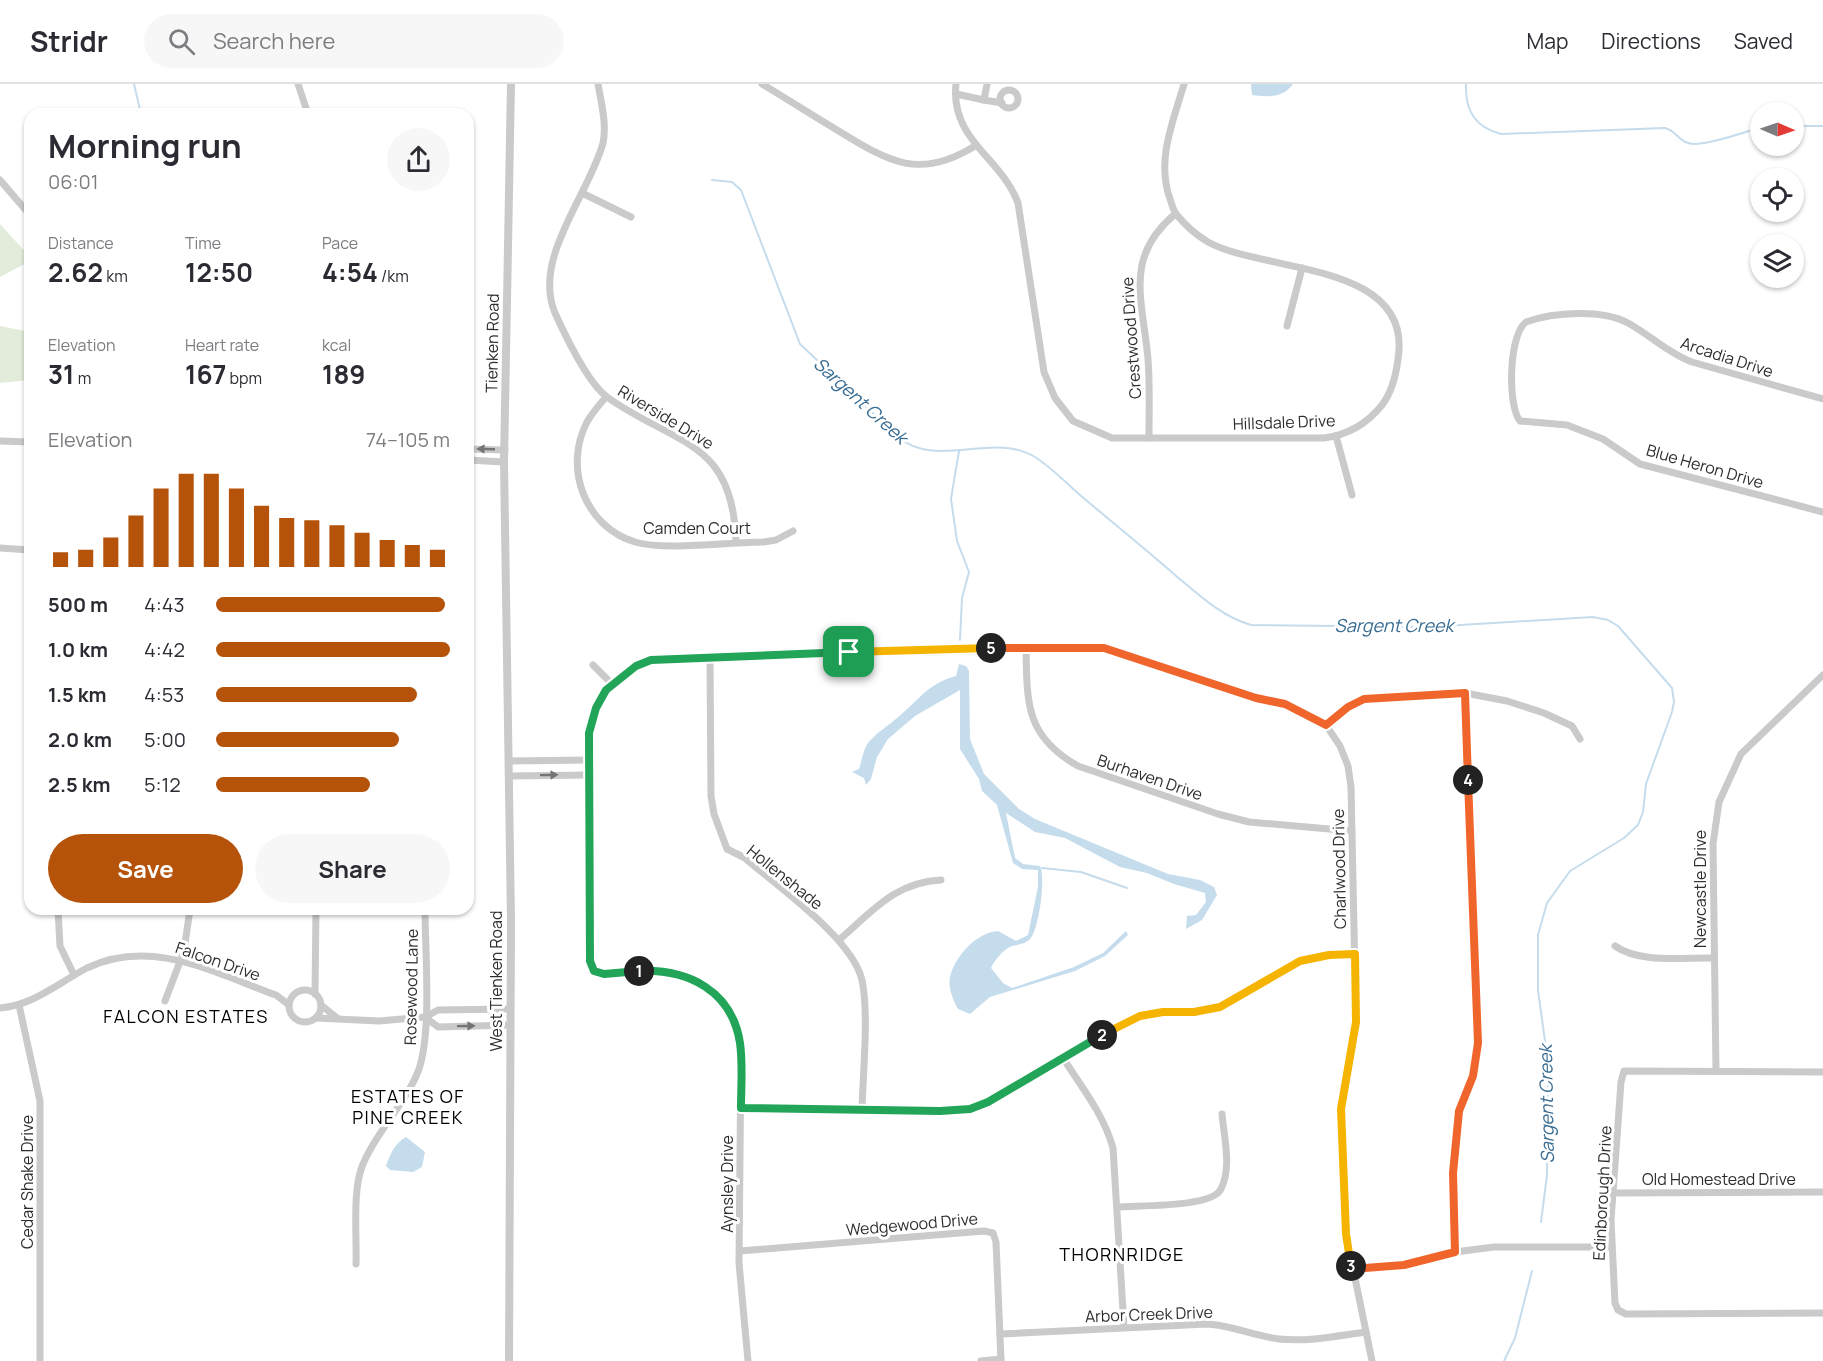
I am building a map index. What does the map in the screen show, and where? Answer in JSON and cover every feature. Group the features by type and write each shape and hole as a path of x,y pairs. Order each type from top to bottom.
{"street":[{"path":"297,84 306,108"},
{"name":"Tienken Road","path":"507,602 504,462 512,84"},
{"name":"Riverside Drive","path":"598,84 603,140 551,262 549,288 555,312 587,372 606,397 684,441 711,461 723,477 732,500 736,542"},
{"path":"762,84 888,160 915,165 939,163 975,146"},
{"name":"Hillsdale Drive","path":"956,84 961,124 975,146 1007,178 1018,203 1044,372 1055,398 1073,421 1098,434 1112,438 1336,436 1364,422 1389,393 1400,351 1398,334 1388,308 1377,296 1330,276 1210,243 1175,214"},
{"path":"984,100 987,84"},
{"path":"1175,214 1162,172 1166,146 1185,84"},
{"path":"956,94 1002,103"},
{"path":"0,180 24,209"},
{"path":"582,193 631,217"},
{"name":"Crestwood Drive","path":"1149,438 1148,360 1138,285 1141,264 1153,236 1175,214"},
{"path":"1287,326 1302,268"},
{"name":"Arcadia Drive","path":"1517,418 1512,403 1514,344 1519,326 1526,321 1602,314 1629,324 1675,356 1823,399"},
{"name":"Camden Court","path":"606,397 587,422 581,437 577,466 582,493 600,520 625,538 643,543 736,542 776,540 793,531"},
{"name":"Blue Heron Drive","path":"1517,418 1531,424 1567,425 1603,439 1640,464 1823,512"},
{"path":"1336,436 1352,495"},
{"path":"0,441 24,442"},
{"path":"474,448 505,450"},
{"path":"474,460 504,462"},
{"path":"0,548 24,550"},
{"name":"West Tienken Road","path":"507,602 510,760 509,1361"},
{"path":"593,665 612,684 636,666 651,660 1026,647 1104,648 1256,698 1285,704 1326,725 1348,707 1364,699 1465,693 1507,701 1550,715 1572,726 1580,739"},
{"name":"Burhaven Drive","path":"1026,647 1029,711 1046,744 1068,761 1228,817 1319,830 1352,831"},
{"name":"Hollenshade","path":"710,657 711,795 714,814 727,849 745,858 839,940 856,964 863,988 862,1109"},
{"name":"Newcastle Drive","path":"1716,1071 1713,832 1726,782 1741,753 1823,675"},
{"name":"Aynsley Drive","path":"612,684 596,708 589,733 590,961 594,971 604,974 654,971 675,973 703,984 728,1008 737,1028 741,1047 740,1251 748,1361"},
{"path":"1455,1252 1453,1173 1459,1111 1473,1076 1478,1043 1465,693"},
{"name":"Charlwood Drive","path":"1326,725 1340,746 1348,766 1352,831 1356,1022 1341,1109 1346,1234 1352,1269"},
{"path":"510,760 589,760"},
{"path":"509,776 589,775"},
{"path":"839,940 903,887 921,881 941,880"},
{"path":"58,915 60,946 74,975"},
{"path":"165,1001 188,937 190,915"},
{"path":"316,915 315,994 321,1005 337,1018"},
{"name":"Rosewood Lane","path":"356,1264 358,1183 362,1166 418,1070 424,1045 425,915"},
{"path":"1615,946 1627,954 1713,958"},
{"path":"741,1108 940,1111 970,1109 988,1102 1140,1016 1163,1012 1194,1012 1220,1007 1300,961 1329,955 1355,954"},
{"name":"Falcon Drive","path":"0,1008 19,1005 101,962 127,956 155,955 179,960 276,995 289,1005"},
{"path":"314,980 305,991 294,995 289,1005 296,1019 306,1022 316,1018 378,1021 425,1017 438,1010 510,1009"},
{"path":"305,991 315,994"},
{"name":"Falcon Drive","path":"276,995 294,995"},
{"name":"Cedar Shake Drive","path":"19,1005 40,1101 40,1361"},
{"path":"316,1018 321,1005"},
{"path":"425,1017 438,1027 510,1025"},
{"path":"1063,1058 1108,1132 1114,1158 1124,1327"},
{"name":"Edinborough Drive","path":"1823,1072 1624,1071 1621,1082 1611,1247 1615,1303 1618,1310 1626,1314 1823,1313"},
{"path":"1117,1206 1200,1201 1217,1195 1222,1188 1226,1172 1222,1114"},
{"name":"Old Homestead Drive","path":"1615,1193 1823,1192"},
{"name":"Wedgewood Drive","path":"740,1251 984,1231 993,1233 996,1242 1001,1360"},
{"path":"1372,1361 1352,1269 1404,1265 1455,1252 1494,1247 1611,1247"},
{"name":"Arbor Creek Drive","path":"1000,1334 1220,1324 1251,1334 1296,1340 1366,1332"},
{"path":"981,1361 1001,1360"}],"green space":[{"path":"0,224 24,250 24,264 0,277"},
{"path":"0,326 24,331 24,381 0,383"}],"water":[{"path":"1251,84 1293,84 1285,92 1275,96 1264,96 1252,95"},
{"path":"959,664 966,666 969,671 970,739 984,774 1019,809 1035,819 1168,874 1200,880 1214,887 1217,895 1202,920 1186,929 1187,916 1196,915 1206,902 1205,893 1147,873 1120,867 1065,838 1035,832 1006,813 1015,858 1023,864 1040,866 1042,892 1039,915 1030,939 1007,949 997,958 991,968 1003,983 1012,988 1074,967 1103,953 1126,931 1128,935 1105,956 1075,971 990,997 970,1014 958,1009 951,994 950,977 962,953 975,940 990,932 998,931 1016,941 1028,935 1038,887 1038,870 1022,869 1013,863 997,805 982,791 979,779 960,749 960,690 915,716 888,739 877,757 871,779 866,785 864,778 852,772 859,769 865,749 871,739 930,688 956,676"},
{"path":"406,1137 425,1152 422,1167 413,1172 390,1170 386,1166 391,1153"}],"waterway":[{"path":"134,84 140,108"},
{"path":"1466,84 1467,102 1473,116 1484,127 1501,134 1665,128 1685,142 1694,144 1750,131"},
{"path":"1804,126 1823,126"},
{"name":"Sargent Creek","path":"712,180 732,182 741,190 800,344 898,437 913,446 930,450 1001,448 1019,450 1035,457 1192,590 1230,616 1251,625 1427,627 1593,617 1608,620 1618,626 1672,688 1674,702 1672,712 1646,784 1643,812 1638,825 1624,838 1570,871 1547,903 1538,935 1538,990 1548,1063 1547,1175 1541,1222"},
{"path":"959,451 951,499 957,541 969,572 962,598 960,640"},
{"path":"1042,868 1081,872 1127,888"},
{"name":"Sargent Creek","path":"1504,1361 1515,1338 1532,1271"}],"district":[{"name":"FALCON ESTATES","path":"186,1016"},
{"name":"ESTATES OF PINE CREEK","path":"408,1106"},
{"name":"THORNRIDGE","path":"1122,1254"}],"route":[{"path":"1092,646 1256,698 1285,704 1326,725 1348,707 1364,699 1381,696 1465,693 1478,1043 1473,1076 1463,1096 1459,1111 1453,1173 1455,1252 1404,1265 1352,1269 1346,1234 1341,1109 1356,1022 1355,954 1312,957 1300,961 1220,1007 1194,1012 1150,1013 1128,1020 988,1102 970,1109 940,1111 741,1108 741,1047 737,1028 728,1008 716,994 703,984 675,973 654,971 604,974 594,971 590,961 592,950 589,733 596,708 606,690 617,678 651,660 849,652 1092,646"}]}
